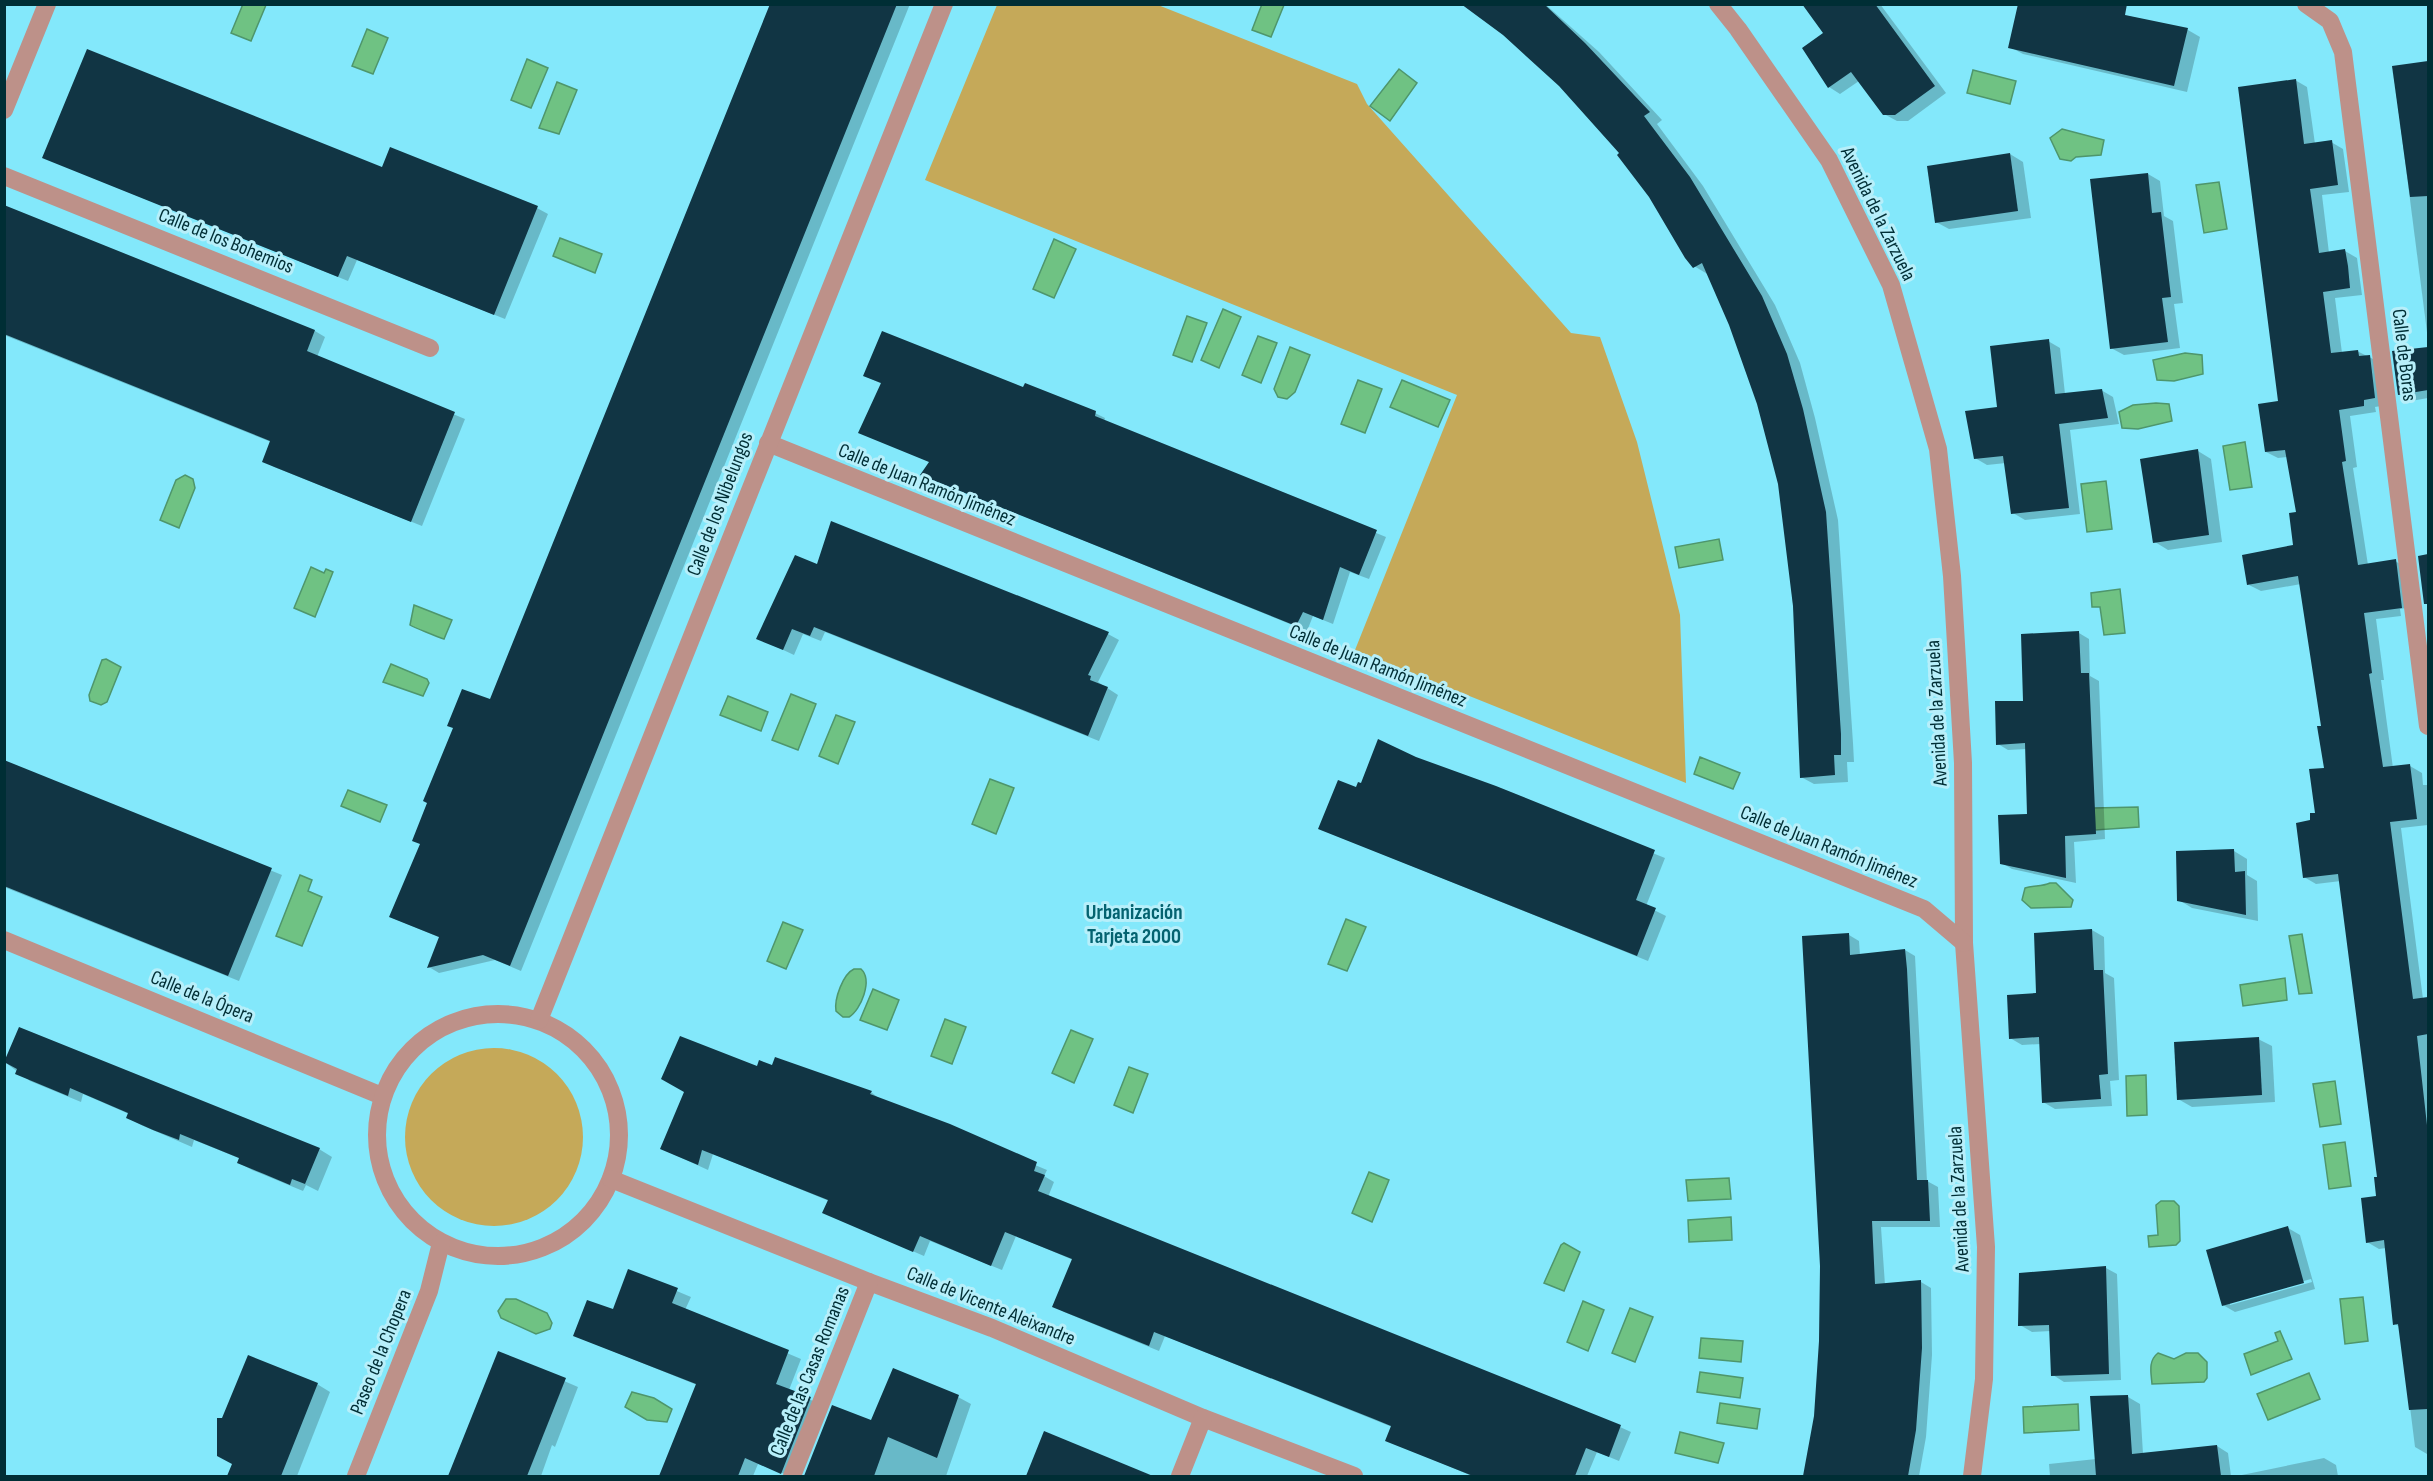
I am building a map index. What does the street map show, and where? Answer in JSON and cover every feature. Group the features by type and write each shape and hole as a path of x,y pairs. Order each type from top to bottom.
{"street":[{"path":"4,110 47,4"},
{"name":"Calle de los Nibelungos","path":"539,1020 944,4"},
{"name":"Avenida de la Zarzuela","path":"1718,4 1738,29 1828,160 1891,285 1938,449 1952,576 1962,752 1964,943 1986,1247 1984,1379 1972,1476"},
{"name":"Calle de Boras","path":"2306,4 2330,21 2343,52 2428,726"},
{"name":"Calle de los Bohemios","path":"4,176 430,348"},
{"name":"Calle de Juan Ramón Jiménez","path":"768,444 1924,909 1964,943"},
{"name":"Calle de la Ópera","path":"4,940 382,1096"},
{"path":"491,1013 539,1020 567,1035 592,1057 609,1084 618,1115 619,1148 611,1179 590,1214 558,1240 520,1254 479,1255 441,1242 407,1216 385,1180 376,1138 382,1096 407,1055 445,1025 491,1013"},
{"name":"Calle de Vicente Aleixandre","path":"611,1179 869,1282 992,1328 1203,1418 1354,1476"},
{"name":"Paseo de la Chopera","path":"356,1476 429,1292 441,1242"},
{"name":"Calle de las Casas Romanas","path":"792,1476 869,1282"},
{"path":"1180,1476 1203,1418"}],"shaded area":[{"path":"243,4 266,5 251,41 231,33"},
{"path":"1262,4 1284,5 1271,37 1252,30"},
{"path":"997,5 1158,5 1357,84 1367,104 1571,333 1600,337 1637,442 1680,615 1686,783 1355,650 1457,395 925,180"},
{"path":"367,29 388,38 373,74 352,66"},
{"path":"527,59 548,68 531,108 511,100"},
{"path":"1399,69 1417,83 1390,121 1370,106"},
{"path":"1973,70 2016,81 2010,104 1967,93"},
{"path":"557,82 577,90 559,134 539,128"},
{"path":"2062,129 2104,140 2101,155 2076,157 2071,161 2060,159 2050,138"},
{"path":"2219,182 2227,229 2204,233 2196,185"},
{"path":"560,238 602,254 595,273 553,256"},
{"path":"1054,239 1076,249 1054,298 1033,289"},
{"path":"1223,309 1241,317 1219,368 1201,360"},
{"path":"1187,316 1207,323 1192,362 1173,355"},
{"path":"1258,336 1277,343 1261,383 1242,375"},
{"path":"1290,347 1310,355 1295,392 1287,399 1278,397 1274,389"},
{"path":"2185,353 2202,355 2203,374 2174,381 2157,380 2153,360"},
{"path":"1358,380 1382,389 1365,433 1341,424"},
{"path":"1402,380 1450,400 1438,427 1390,407"},
{"path":"2169,404 2172,421 2138,429 2122,428 2119,412 2133,405"},
{"path":"2245,442 2252,487 2230,490 2223,446"},
{"path":"185,475 193,479 195,488 179,528 160,520 176,480"},
{"path":"2106,481 2112,529 2087,532 2081,484"},
{"path":"1719,539 1723,560 1679,568 1675,547"},
{"path":"311,567 324,573 326,569 333,572 315,617 294,608"},
{"path":"2120,589 2125,633 2104,635 2100,607 2092,607 2091,593"},
{"path":"414,605 452,620 444,639 410,625"},
{"path":"106,659 121,667 107,702 101,705 90,701 89,695 102,660"},
{"path":"391,664 427,679 429,683 423,696 383,682"},
{"path":"791,694 816,704 798,750 772,740"},
{"path":"728,696 768,712 761,731 720,715"},
{"path":"836,715 855,722 838,764 819,756"},
{"path":"1700,757 1740,773 1733,789 1694,774"},
{"path":"990,779 1014,788 996,834 972,824"},
{"path":"348,790 387,805 380,822 341,806"},
{"path":"2138,807 2139,827 2095,830 2094,808"},
{"path":"300,875 312,880 308,891 322,897 302,946 276,936"},
{"path":"2056,883 2073,900 2071,907 2031,908 2022,900 2025,888"},
{"path":"1346,919 1366,927 1347,971 1328,964"},
{"path":"783,922 803,930 786,969 767,961"},
{"path":"2302,934 2312,993 2299,994 2289,936"},
{"path":"854,969 861,969 866,980 866,987 858,1008 849,1017 843,1017 836,1011 836,1000 843,981"},
{"path":"2285,978 2287,1000 2243,1006 2240,985"},
{"path":"873,989 899,1000 887,1030 860,1020"},
{"path":"945,1019 966,1027 952,1064 931,1056"},
{"path":"1071,1030 1093,1039 1074,1083 1052,1073"},
{"path":"494,1048 528,1055 557,1074 576,1103 583,1137 576,1171 557,1200 528,1219 494,1226 460,1219 431,1200 412,1171 405,1137 412,1103 431,1074 460,1055"},
{"path":"1129,1067 1148,1074 1133,1113 1114,1105"},
{"path":"2146,1075 2147,1115 2127,1116 2126,1076"},
{"path":"2335,1081 2341,1124 2320,1127 2313,1084"},
{"path":"2345,1142 2351,1186 2329,1189 2323,1145"},
{"path":"1369,1172 1389,1180 1372,1222 1352,1213"},
{"path":"1729,1178 1731,1199 1688,1201 1686,1180"},
{"path":"2161,1201 2174,1201 2179,1206 2180,1241 2176,1245 2149,1247 2148,1236 2158,1235 2156,1205"},
{"path":"1731,1217 1732,1240 1689,1242 1688,1220"},
{"path":"1564,1243 1580,1252 1564,1291 1544,1283"},
{"path":"2363,1297 2368,1341 2345,1344 2340,1299"},
{"path":"506,1299 516,1299 547,1313 552,1323 550,1329 536,1334 501,1318 498,1311"},
{"path":"1583,1301 1604,1310 1588,1351 1567,1342"},
{"path":"1630,1308 1653,1317 1635,1362 1612,1353"},
{"path":"2280,1331 2292,1359 2251,1375 2244,1354 2278,1341 2275,1333"},
{"path":"1701,1338 1743,1341 1741,1362 1699,1358"},
{"path":"2158,1353 2174,1359 2186,1353 2198,1353 2207,1362 2207,1378 2204,1382 2152,1384 2151,1363"},
{"path":"1700,1372 1743,1378 1740,1398 1697,1392"},
{"path":"2309,1373 2320,1399 2268,1420 2257,1394"},
{"path":"632,1392 654,1398 672,1409 667,1422 647,1420 625,1407"},
{"path":"1720,1403 1760,1409 1757,1429 1717,1423"},
{"path":"2078,1404 2079,1430 2024,1433 2023,1407"},
{"path":"1680,1432 1724,1443 1718,1463 1675,1453"}],"building":[{"path":"770,4 897,4 510,966 483,955 427,968 439,937 389,917 420,844 412,841 427,803 423,801 453,728 447,726 462,689 490,699"},
{"path":"1461,4 1544,4 1585,43 1650,112 1644,116 1690,177 1762,296 1787,354 1803,409 1826,512 1841,734 1841,755 1834,755 1835,775 1800,778 1793,606 1778,484 1757,404 1729,325 1702,263 1693,268 1649,197 1617,155 1619,153 1559,86 1503,35"},
{"path":"1802,4 1875,4 1935,86 1895,115 1883,115 1851,72 1828,88 1802,48 1823,33"},
{"path":"2018,4 2127,4 2125,15 2188,28 2174,86 2008,48"},
{"path":"87,49 382,167 390,147 538,206 494,315 347,256 338,277 42,158"},
{"path":"2428,61 2428,196 2410,197 2392,66"},
{"path":"2296,79 2304,144 2332,140 2338,185 2310,189 2319,253 2345,249 2348,266 2350,288 2323,292 2331,353 2358,350 2359,356 2370,355 2375,398 2364,400 2364,406 2339,410 2346,461 2342,462 2358,565 2396,559 2402,608 2364,613 2372,673 2369,674 2383,767 2410,764 2417,819 2390,822 2413,999 2428,997 2428,1034 2417,1036 2428,1134 2428,1409 2409,1410 2398,1324 2393,1325 2384,1240 2366,1243 2361,1198 2376,1196 2374,1177 2377,1177 2338,874 2303,878 2296,823 2310,820 2310,813 2315,813 2309,769 2324,768 2317,726 2321,726 2298,576 2247,585 2242,555 2293,545 2289,513 2296,512 2285,450 2265,452 2258,404 2278,401 2238,87"},
{"path":"2010,153 2018,211 1935,223 1927,166"},
{"path":"2148,173 2152,213 2161,212 2171,297 2162,298 2168,342 2110,349 2090,179"},
{"path":"4,205 315,330 307,351 455,412 411,522 262,462 270,441 4,334"},
{"path":"882,331 1023,387 1025,383 1096,411 1095,416 1377,530 1359,575 1340,567 1323,620 1303,612 1296,626 920,475 929,462 858,433 881,383 863,376"},
{"path":"2049,339 2055,394 2102,389 2108,418 2059,424 2069,508 2011,514 2003,456 1974,459 1965,411 1997,407 1990,346"},
{"path":"2428,347 2428,390 2398,395 2392,351"},
{"path":"2198,449 2209,535 2153,543 2140,459"},
{"path":"831,521 1109,632 1088,675 1091,676 1090,680 1108,687 1088,736 814,627 810,636 792,629 783,650 756,639 795,555 817,564"},
{"path":"2428,554 2428,604 2424,604 2418,556"},
{"path":"2079,631 2081,673 2089,673 2096,834 2065,836 2066,878 2000,864 1998,815 2027,814 2025,743 1996,745 1995,701 2023,701 2021,634"},
{"path":"1378,739 1416,757 1496,786 1655,850 1636,900 1656,908 1637,956 1318,829 1338,780 1356,787 1358,782 1361,783"},
{"path":"4,760 272,868 228,976 4,886"},
{"path":"2234,849 2235,872 2245,871 2246,915 2177,901 2176,851"},
{"path":"2092,929 2094,970 2103,970 2108,1074 2099,1075 2101,1099 2042,1103 2039,1037 2009,1039 2007,995 2036,993 2034,933"},
{"path":"1849,933 1850,955 1905,949 1917,1180 1928,1180 1930,1221 1872,1221 1875,1284 1921,1280 1922,1348 1916,1430 1908,1476 1803,1476 1814,1416 1819,1341 1820,1266 1802,936"},
{"path":"19,1027 320,1148 305,1184 292,1179 290,1185 237,1163 239,1158 180,1134 179,1140 153,1130 126,1118 128,1113 70,1088 68,1096 15,1074 17,1069 4,1062"},
{"path":"680,1036 757,1066 759,1060 772,1065 775,1057 872,1091 870,1094 950,1124 1037,1162 1034,1171 1045,1175 1038,1191 1621,1425 1609,1457 1586,1448 1575,1476 1473,1476 1385,1441 1391,1426 1374,1419 1154,1332 1149,1346 1052,1307 1072,1259 1005,1232 991,1266 920,1236 913,1252 822,1213 828,1200 702,1150 698,1165 660,1149 684,1092 661,1079"},
{"path":"2259,1037 2262,1095 2177,1100 2174,1042"},
{"path":"2288,1226 2304,1283 2222,1306 2206,1250"},
{"path":"2106,1266 2109,1374 2051,1376 2049,1325 2018,1326 2019,1273"},
{"path":"628,1269 678,1288 672,1303 789,1350 776,1384 811,1397 781,1474 745,1458 738,1476 659,1476 696,1384 573,1336 587,1300 613,1309"},
{"path":"498,1351 566,1378 527,1476 448,1476"},
{"path":"248,1355 318,1383 281,1476 227,1476 232,1464 217,1456 217,1418 222,1418"},
{"path":"893,1368 959,1395 937,1458 888,1437 874,1476 804,1476 832,1405 871,1420"},
{"path":"2128,1395 2132,1454 2217,1445 2221,1476 2096,1476 2090,1396"},
{"path":"1044,1431 1153,1476 1026,1476"}],"district":[{"name":"Urbanización Tarjeta 2000","path":"1134,924"}]}
